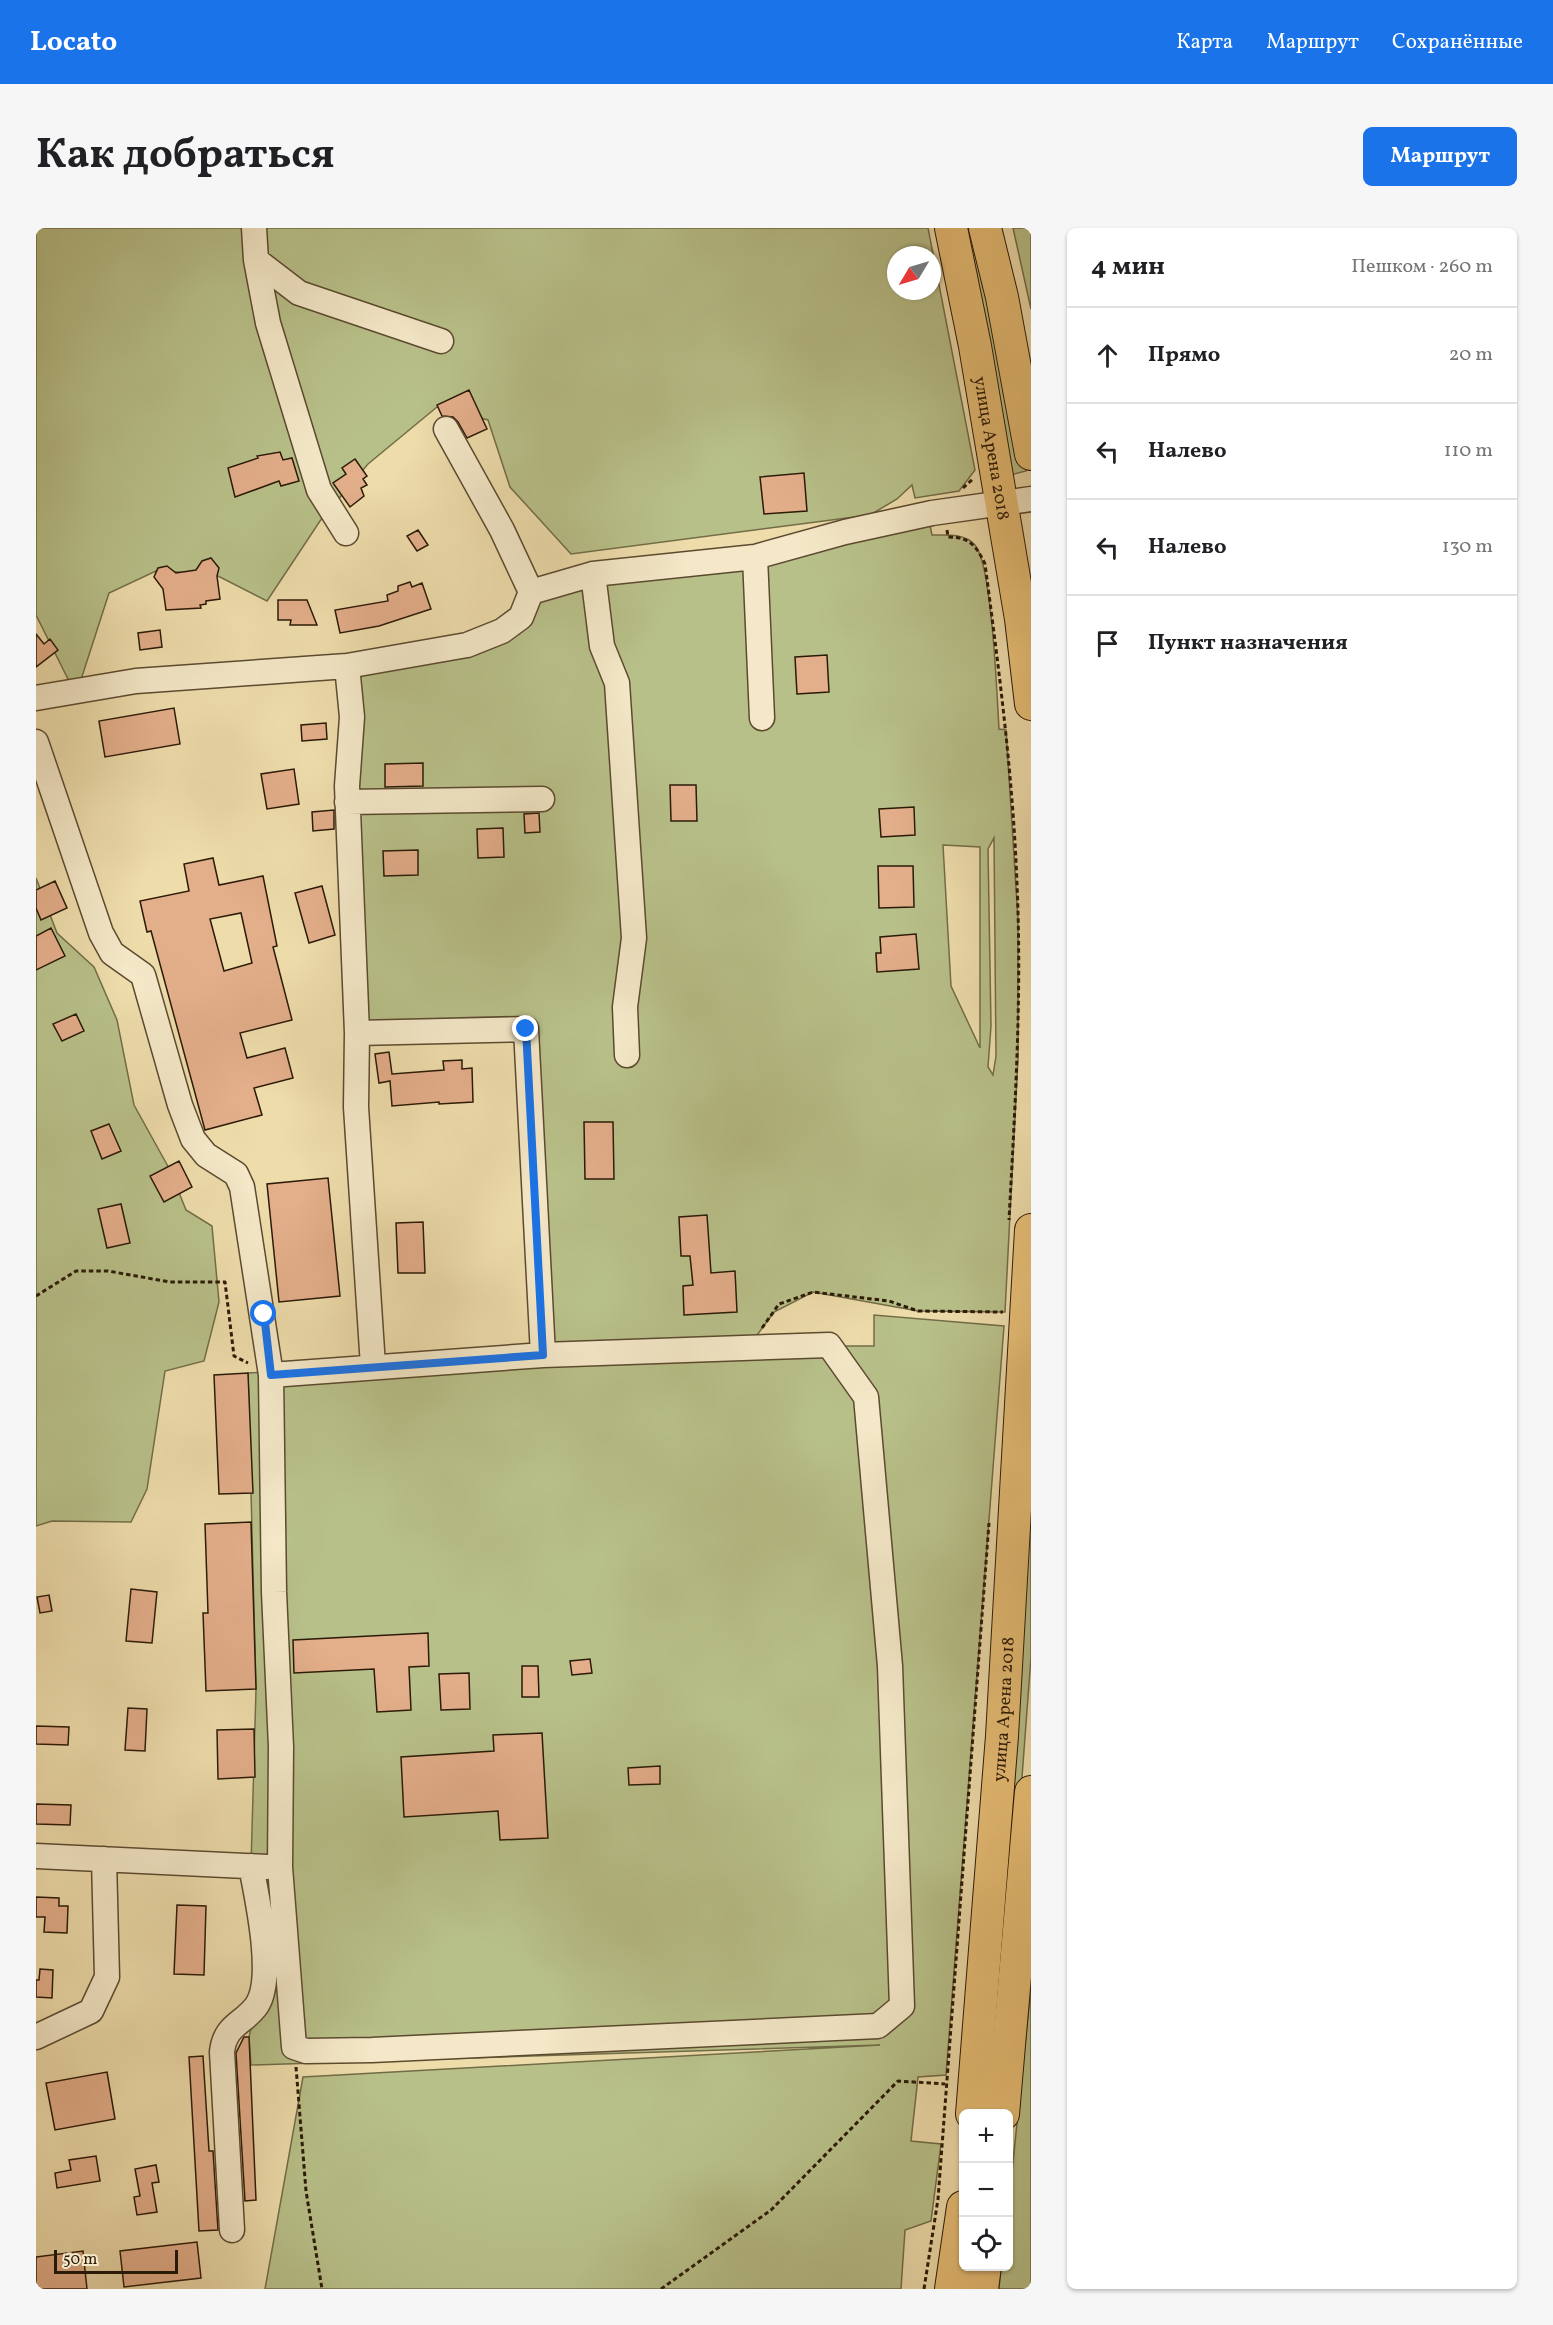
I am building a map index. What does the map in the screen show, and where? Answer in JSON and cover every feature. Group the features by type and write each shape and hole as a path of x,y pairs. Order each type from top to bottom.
{"main road":[{"name":"улица Арена 2018","path":"951,228 975,346 1016,500 1031,704"},
{"name":"улица Арена 2018","path":"990,238 1031,454"},
{"path":"1002,297 1031,414"},
{"name":"улица Арена 2018","path":"964,2094 1002,1736 1020,1226"},
{"name":"улица Арена 2018","path":"1004,2109 1025,1953 1031,1792"},
{"path":"951,2289 962,2217"},
{"path":"982,2289 984,2271"}],"street":[{"path":"254,228 256,260 268,322 319,490 346,533"},
{"path":"256,260 299,293 441,341"},
{"path":"36,698 136,681 347,666 467,645 502,631 521,617 531,592 502,530 447,429"},
{"path":"531,592 593,574 755,557 845,532 1016,500"},
{"path":"755,557 762,718"},
{"path":"593,574 602,646 617,683 634,938 625,1007 627,1055"},
{"path":"347,666 352,717 347,802 357,1033 356,1107 373,1366"},
{"path":"36,742 101,933 112,953 143,975 180,1105 193,1139 206,1155 224,1164 236,1174 242,1187 271,1375 274,1592 281,1748 280,1867 294,2048 306,2051 372,2050 878,2026 902,2006 890,1666 866,1397 829,1345 543,1355 271,1375"},
{"path":"347,802 542,799"},
{"path":"357,1033 526,1029 543,1355"},
{"path":"36,1856 280,1867"},
{"path":"36,2037 91,2012 107,1977 104,1859"},
{"path":"232,2230 222,2052 224,2039 257,2006 261,1994 264,1940 251,1866"}],"path":[{"path":"948,537 962,537 977,546 985,564 1007,741 1017,884 1020,1226"},
{"path":"36,1296 76,1271 108,1271 170,1282 225,1282 234,1356 271,1375"},
{"path":"748,1347 779,1304 813,1292 889,1301 918,1311 1005,1312"},
{"path":"1004,1319 1005,1301"},
{"path":"924,2289 938,2199 964,2094 989,1516"},
{"path":"294,2048 306,2191 321,2289"},
{"path":"661,2289 771,2210 898,2081 964,2094"}],"green space":[{"path":"36,228 928,228 931,246 887,246 887,300 941,300 941,295 975,470 959,491 915,498 912,485 897,499 870,515 571,554 510,487 488,420 437,407 368,464 320,521 267,601 218,576 158,570 109,593 76,695 36,615"},
{"path":"961,228 977,228 993,295 1026,471 1010,475"},
{"path":"1013,228 1031,228 1031,309"},
{"path":"930,525 932,535 949,535 971,541 981,557 986,577 993,632 999,729 1006,730 1018,919 1018,1058 1005,1312 918,1311 813,1292 774,1312 749,1346 874,1346 874,1315 1004,1326 946,2075 918,2077 911,2141 941,2144 931,2221 905,2230 901,2289 265,2289 303,2077 880,2045 251,2065 249,2037 262,1984 251,1866 256,1689 248,1373 542,1355 526,1029 357,1033 347,666 502,631 531,592","holes":["994,838 996,1056 993,1075 988,1067 991,1026 988,849","943,845 980,847 980,1048 951,986"]},
{"path":"36,878 57,933 94,967 117,1020 134,1105 170,1170 186,1210 212,1226 219,1302 204,1361 165,1371 147,1489 131,1522 52,1521 36,1526"},
{"path":"1031,1484 1031,1657 1003,2031 986,2093"},
{"path":"1031,1987 1031,2289 999,2289 1001,2271 1013,2271 1013,2162"}],"building":[{"path":"469,390 487,429 467,438 458,422 453,417 442,416 437,405"},
{"path":"280,452 283,460 292,458 299,481 281,486 279,481 235,497 228,468 258,458 257,456"},
{"path":"355,459 367,476 363,479 367,485 361,488 364,496 350,507 333,483 346,474 342,468"},
{"path":"804,473 807,511 764,514 760,477"},
{"path":"418,530 428,545 417,551 407,536"},
{"path":"211,558 219,568 217,576 220,599 206,601 206,604 200,605 201,608 166,610 163,589 154,577 158,568 167,566 176,573 196,570 202,561"},
{"path":"410,582 412,587 422,583 431,609 379,626 340,633 335,610 388,601 387,595 398,591 398,586"},
{"path":"278,600 307,600 317,625 290,625 291,620 278,620"},
{"path":"160,630 162,647 140,650 138,633"},
{"path":"36,634 44,644 50,639 58,650 36,667"},
{"path":"827,655 829,692 797,694 795,657"},
{"path":"174,708 180,744 105,757 99,721"},
{"path":"326,723 327,739 302,741 301,725"},
{"path":"423,763 423,786 385,787 385,764"},
{"path":"294,769 299,804 267,809 261,774"},
{"path":"670,785 696,785 697,821 671,821"},
{"path":"914,807 915,835 881,837 879,809"},
{"path":"334,810 334,829 313,831 312,812"},
{"path":"539,813 540,832 525,833 524,814"},
{"path":"503,828 504,857 478,858 477,829"},
{"path":"418,850 418,875 384,876 383,851"},
{"path":"213,858 219,885 263,876 277,946 273,947 292,1020 240,1033 247,1058 285,1048 293,1078 254,1088 262,1115 205,1130 151,931 147,932 140,901 189,891 184,864","holes":["241,913 252,963 224,971 210,919"]},
{"path":"878,866 913,866 914,907 879,908"},
{"path":"55,881 67,908 41,920 36,908 36,890"},
{"path":"322,886 335,935 309,943 295,893"},
{"path":"51,928 65,956 36,970 36,936"},
{"path":"916,934 919,969 877,972 876,953 881,953 880,937"},
{"path":"76,1014 84,1031 62,1041 53,1024"},
{"path":"389,1052 392,1074 444,1070 443,1061 462,1060 462,1069 472,1068 473,1102 392,1106 390,1081 379,1083 375,1054"},
{"path":"584,1122 613,1122 614,1179 585,1179"},
{"path":"109,1124 121,1151 102,1159 91,1131"},
{"path":"179,1161 192,1187 164,1202 150,1176"},
{"path":"328,1178 340,1296 279,1302 267,1184"},
{"path":"121,1204 130,1243 107,1248 98,1209"},
{"path":"707,1215 711,1273 735,1271 737,1312 684,1315 683,1286 693,1285 690,1256 681,1256 679,1217"},
{"path":"423,1222 425,1273 398,1273 396,1223"},
{"path":"248,1373 253,1493 219,1494 214,1375"},
{"path":"251,1522 256,1689 206,1691 203,1613 208,1613 205,1524"},
{"path":"131,1589 157,1592 152,1643 126,1641"},
{"path":"49,1595 52,1611 40,1613 37,1597"},
{"path":"428,1633 429,1666 409,1667 411,1710 377,1712 374,1669 294,1673 293,1640"},
{"path":"590,1659 592,1673 572,1675 570,1661"},
{"path":"522,1666 538,1666 539,1697 522,1697"},
{"path":"469,1673 470,1709 441,1710 439,1674"},
{"path":"128,1708 147,1709 145,1751 125,1750"},
{"path":"36,1726 69,1727 68,1745 36,1744"},
{"path":"254,1729 255,1777 218,1779 217,1730"},
{"path":"542,1733 548,1838 500,1840 498,1811 404,1817 401,1757 494,1751 493,1735"},
{"path":"660,1766 660,1784 629,1785 628,1768"},
{"path":"36,1804 71,1805 70,1825 36,1824"},
{"path":"36,1897 59,1898 59,1906 68,1906 67,1933 44,1932 45,1917 36,1917"},
{"path":"177,1905 206,1906 204,1975 174,1974"},
{"path":"40,1969 53,1970 52,1998 36,1997 36,1980 39,1980"},
{"path":"244,2037 249,2037 256,2200 245,2201 236,2053"},
{"path":"203,2056 209,2151 213,2151 218,2230 199,2231 189,2057"},
{"path":"107,2072 115,2119 55,2130 46,2083"},
{"path":"96,2156 100,2181 57,2188 55,2173 71,2170 69,2160"},
{"path":"156,2165 159,2182 152,2183 157,2212 137,2215 134,2197 140,2196 135,2169"},
{"path":"197,2242 201,2278 124,2287 120,2251"},
{"path":"83,2251 87,2289 36,2289 36,2257"}],"route":[{"path":"264,1314 271,1375 543,1355 526,1029"}]}
